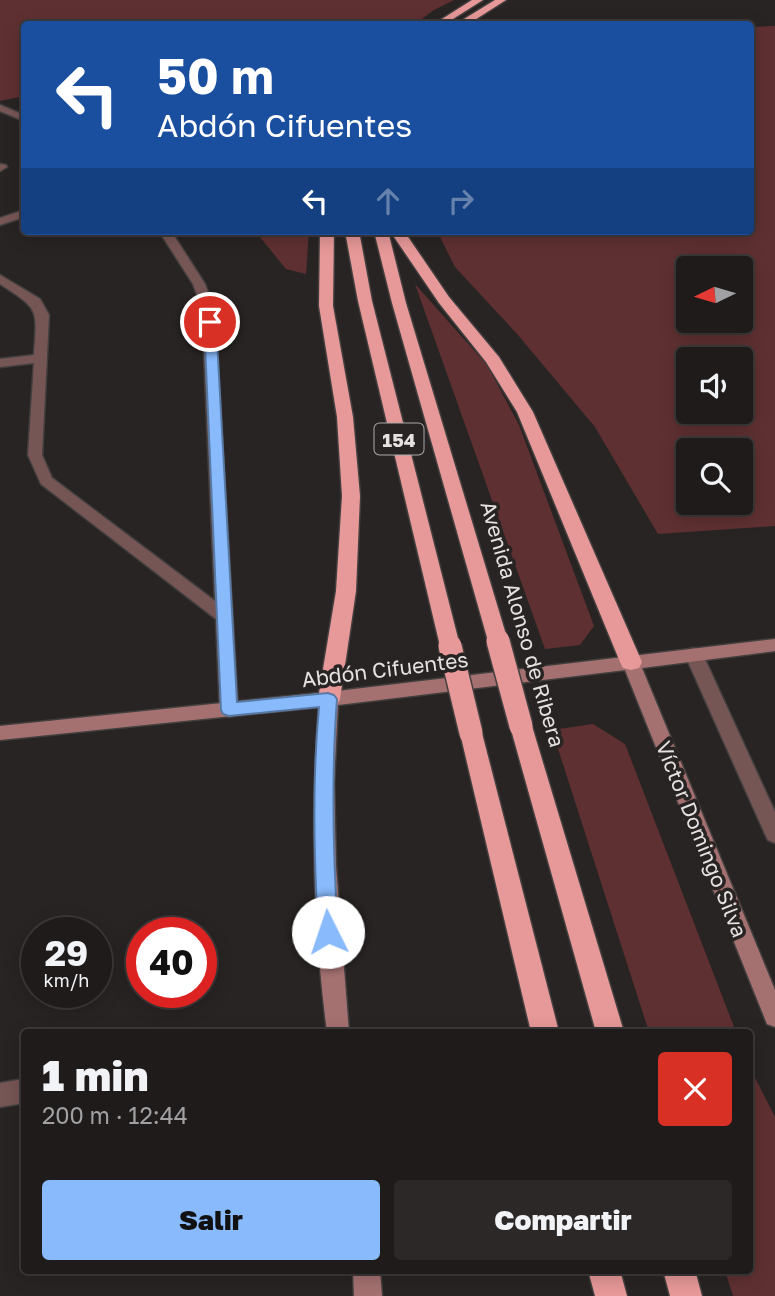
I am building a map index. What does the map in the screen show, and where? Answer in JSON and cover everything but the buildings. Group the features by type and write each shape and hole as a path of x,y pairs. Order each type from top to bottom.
{"highway":[{"path":"444,21 478,0"},
{"path":"468,21 500,0"},
{"path":"327,235 326,306 345,417 351,496 346,591 328,699"},
{"name":"154","path":"353,235 365,301 544,1029"},
{"name":"Avenida Alonso de Ribera","path":"383,235 399,303 609,1029"},
{"path":"400,235 444,300 493,360 525,412 631,662"},
{"path":"605,1274 611,1296"},
{"path":"680,1274 686,1296"}],"street":[{"path":"0,108 21,117"},
{"path":"0,222 21,214"},
{"path":"167,235 199,284 208,308 229,710"},
{"path":"2,282 28,296 43,315 35,456 46,481 225,617"},
{"path":"0,363 40,358"},
{"name":"Abdón Cifuentes","path":"3,729 229,710 775,645"},
{"path":"694,655 775,834"},
{"name":"Víctor Domingo Silva","path":"631,662 775,1016"},
{"path":"328,699 323,763 322,833 328,940 338,1029"},
{"path":"0,1095 21,1092"},
{"path":"366,1274 369,1296"}],"shaded area":[{"path":"0,0 454,0 419,21 21,21 21,97 0,101"},
{"path":"775,26 775,526 658,534 595,427 518,335 455,267 439,235 754,235 754,27"},
{"path":"258,235 309,235 306,274 286,269"},
{"path":"415,284 487,365 519,425 594,626 580,645 545,649"},
{"path":"593,724 625,744 735,1029 648,1029 552,730"},
{"path":"753,1074 775,1117 775,1296 733,1296 726,1274 753,1274"}],"route":[{"path":"210,322 229,710 328,699 323,763 322,833 328,932"}]}
